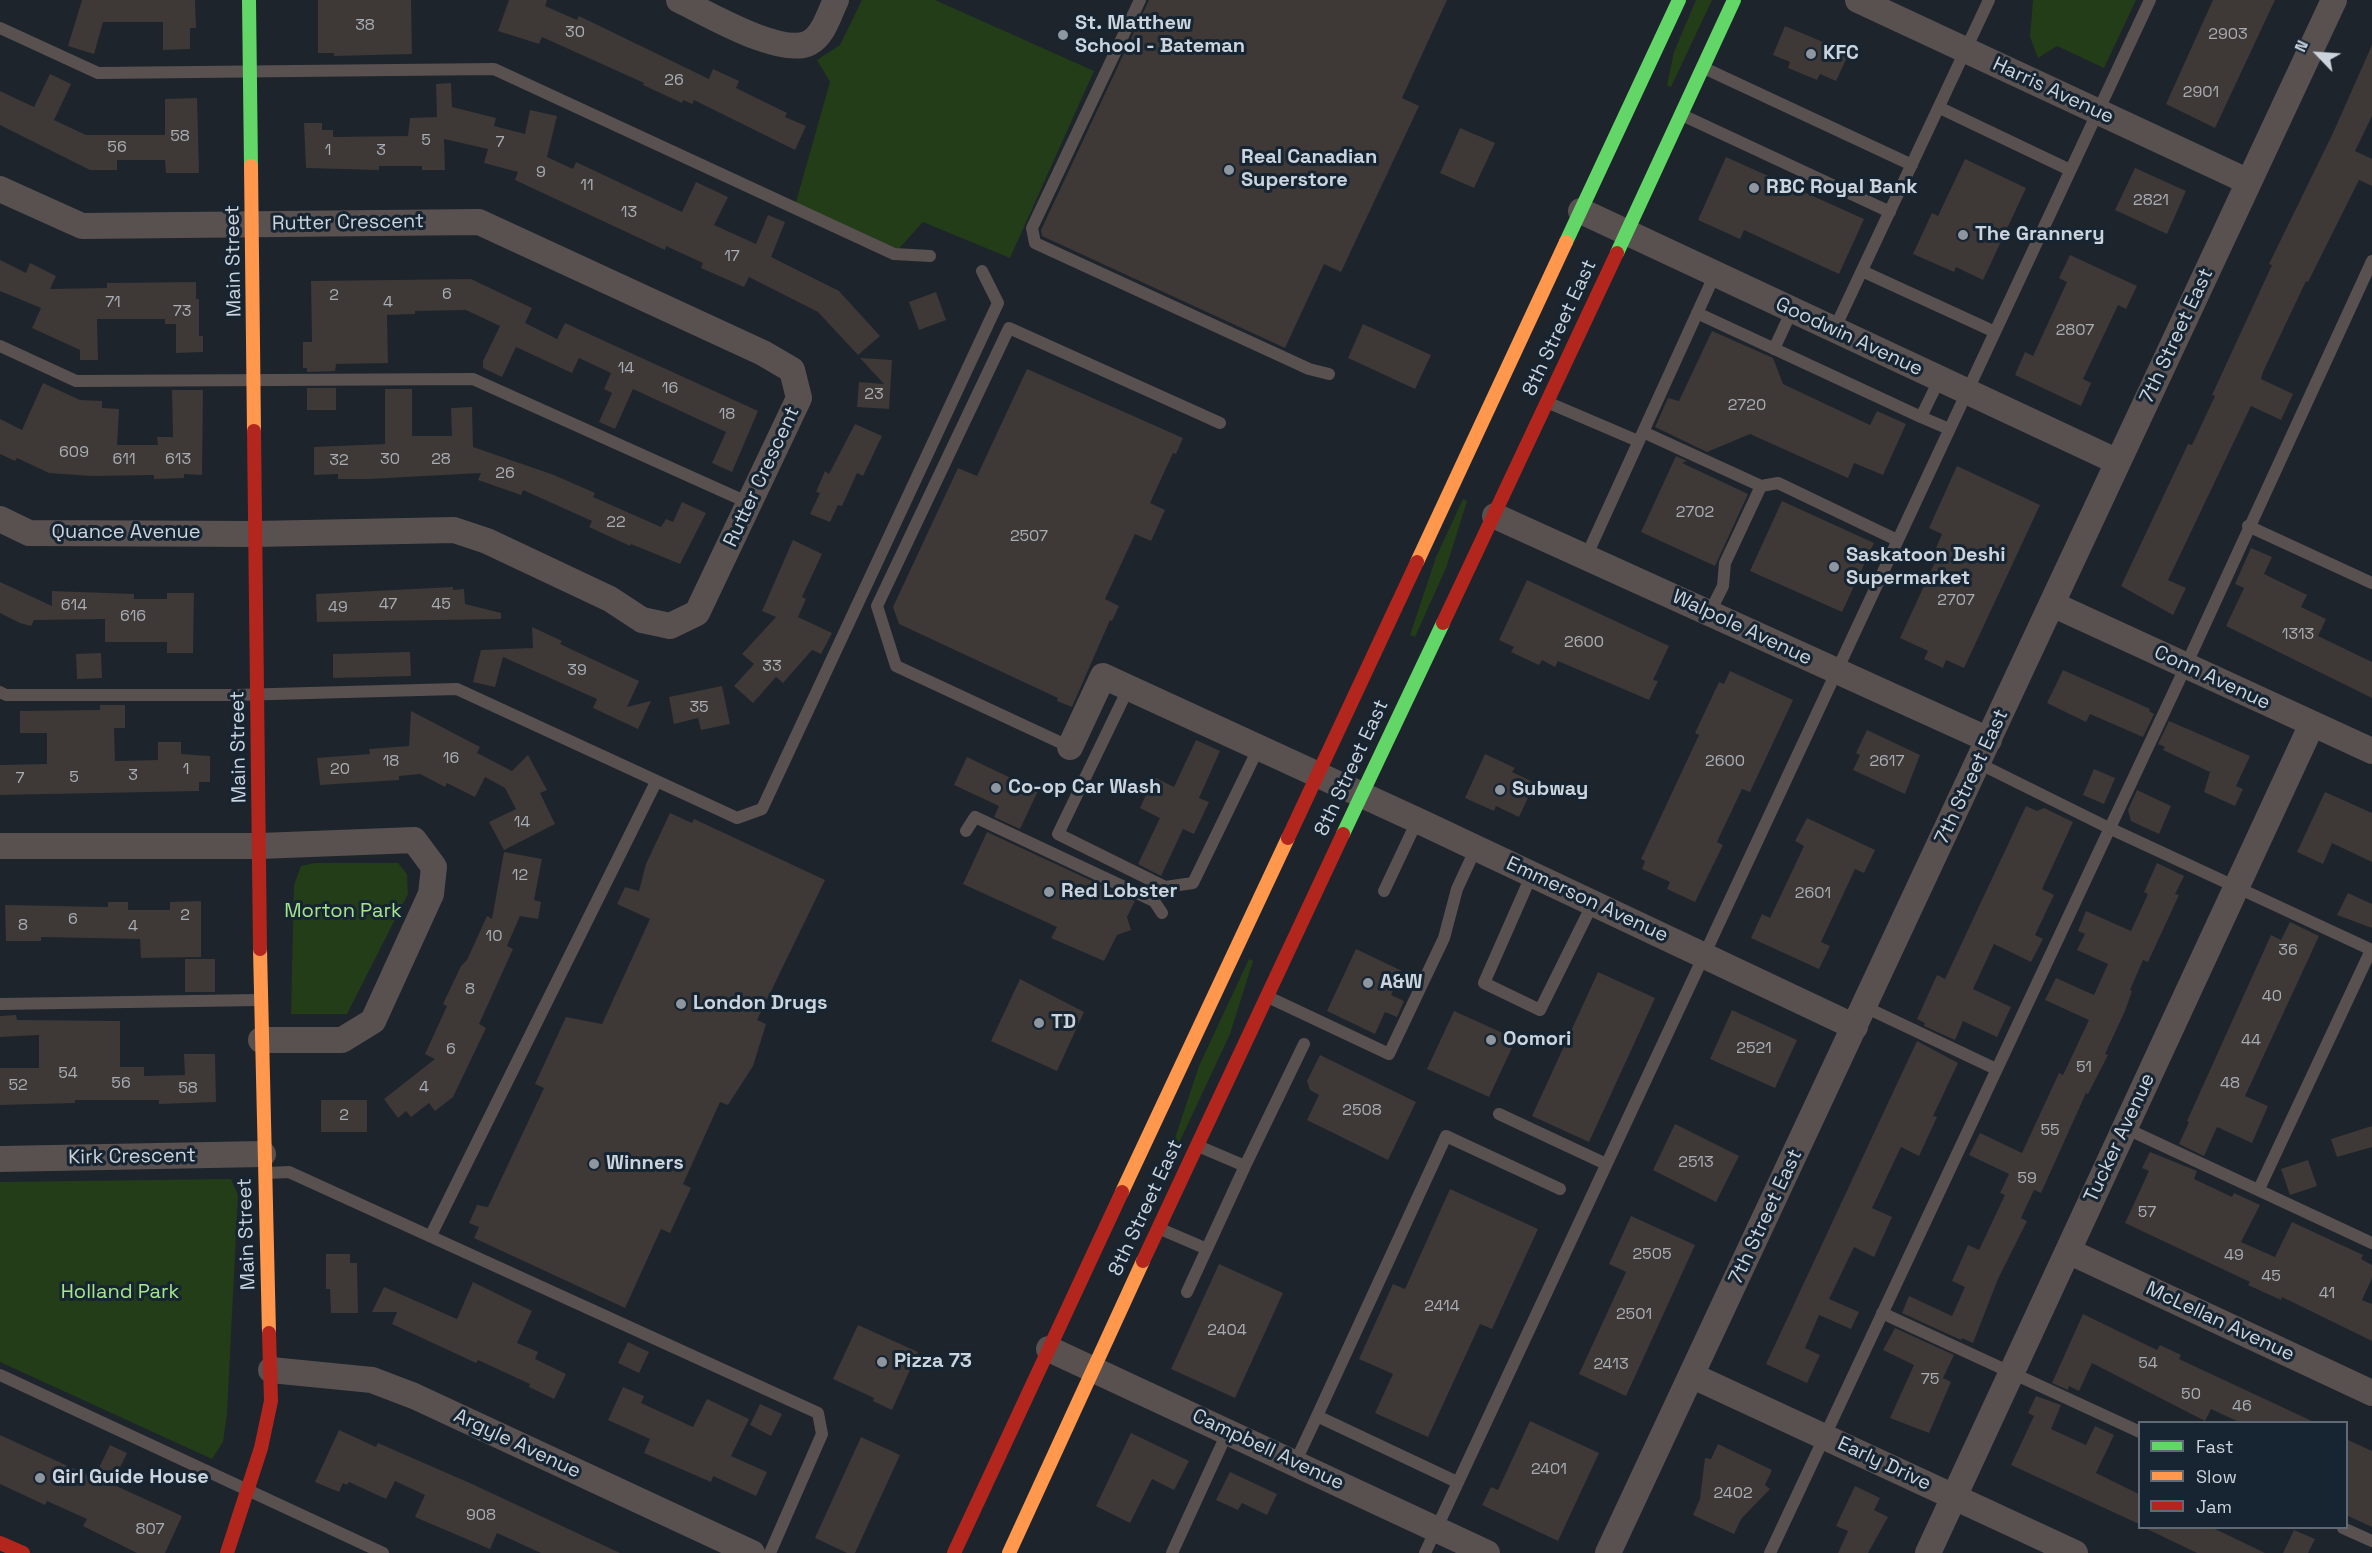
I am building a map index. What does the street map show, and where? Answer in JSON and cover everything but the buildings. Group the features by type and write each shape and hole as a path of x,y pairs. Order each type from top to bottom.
{"main road":[{"name":"Main Street","path":"227,1553 248,1491 271,1401 261,1040 249,0"},
{"name":"8th Street East","path":"954,1553 1679,0"},
{"name":"8th Street East","path":"1009,1553 1092,1368 1361,794 1496,516 1625,232 1682,115 1734,0"},
{"name":"Main Street","path":"213,1544 248,1491"},
{"path":"0,1542 22,1553"}],"street":[{"path":"679,0 772,43 792,46 809,43 822,31 836,0"},
{"name":"Harris Avenue","path":"1858,0 2249,182"},
{"name":"7th Street East","path":"1608,1553 1693,1376 2334,0"},
{"name":"Rutter Crescent","path":"0,189 82,226 479,222 763,353 792,370 799,398 697,614 670,626 642,620 600,594 487,541 454,530 255,534"},
{"name":"Goodwin Avenue","path":"1581,211 1966,393 2118,462"},
{"name":"Walpole Avenue","path":"1496,516 1836,672 1983,752"},
{"name":"Quance Avenue","path":"0,519 29,533 255,534"},
{"name":"Conn Avenue","path":"2052,604 2372,752"},
{"name":"Emmerson Avenue","path":"1070,747 1104,676 1703,954 1860,1017"},
{"name":"Tucker Avenue","path":"1928,1553 2312,724"},
{"path":"0,846 260,846 414,840 434,867 431,894 373,1021 342,1040 261,1040"},
{"name":"Kirk Crescent","path":"0,1159 264,1164"},
{"name":"McLellan Avenue","path":"2068,1251 2372,1393"},
{"name":"Campbell Avenue","path":"1049,1349 1487,1553"},
{"name":"Argyle Avenue","path":"271,1370 372,1380 414,1396 752,1553"},
{"name":"Early Drive","path":"1693,1376 2075,1553"}],"lane":[{"path":"1140,0 1032,228 1035,243 1309,369 1329,374"},
{"path":"1834,330 1989,0"},
{"path":"1425,1553 2150,0"},
{"path":"0,28 98,73 494,69 894,254 930,256"},
{"path":"1704,68 1912,165"},
{"path":"1940,108 2070,170"},
{"path":"1682,115 1890,212"},
{"path":"1770,1553 2186,666 2248,526 2372,261"},
{"path":"0,692 6,695 258,694 457,689 737,818 762,809 998,303 982,271"},
{"path":"1862,271 1995,332"},
{"path":"1586,556 1715,274"},
{"path":"1774,349 1792,310"},
{"path":"1697,313 1949,429"},
{"path":"1070,747 896,666 877,606 1009,328 1220,423"},
{"path":"0,346 76,381 473,379 749,503"},
{"path":"1921,417 1939,380"},
{"path":"1548,402 1641,436 1761,486 1778,483 1897,540"},
{"path":"1710,614 1723,586 1725,563 1761,486"},
{"path":"2248,526 2372,583"},
{"path":"1128,687 1058,834 1165,887 1193,883 1259,747"},
{"path":"1983,752 2109,828 2371,950 2259,1189"},
{"path":"431,1235 656,782"},
{"path":"966,831 975,817 1154,901 1162,913"},
{"path":"1384,891 1418,821"},
{"path":"1267,996 1389,1054 1444,938 1457,889 1476,848"},
{"path":"1532,874 1484,983 1540,1010 1593,903"},
{"path":"0,1004 262,1000"},
{"path":"1860,1017 1996,1069"},
{"path":"1187,1292 1304,1044"},
{"path":"1499,1114 1606,1164"},
{"path":"2125,1128 2372,1243"},
{"path":"1295,1463 1446,1136 1560,1189"},
{"path":"1197,1145 1245,1166"},
{"path":"264,1164 289,1172 431,1235 818,1413 822,1434 770,1553"},
{"path":"1158,1228 1207,1249"},
{"path":"1882,1313 2138,1432"},
{"path":"0,1375 377,1552"},
{"path":"1317,1416 1457,1482"},
{"path":"1172,1553 1228,1431"},
{"path":"2347,1529 2372,1541"}],"green space":[{"path":"862,0 935,0 1094,71 1010,258 923,222 894,254 794,209 830,82 817,60 840,45"},
{"path":"1696,0 1712,0 1671,87 1667,85 1674,52"},
{"path":"2033,0 2136,0 2104,68 2057,46 2038,58 2030,37"},
{"path":"1463,499 1467,501 1446,568 1415,637 1410,635 1436,557"},
{"name":"Morton Park","path":"315,863 398,863 407,874 408,894 347,1014 291,1014 294,885 301,866"},
{"path":"1249,959 1253,961 1230,1034 1179,1143 1174,1141 1199,1066"},
{"name":"Holland Park","path":"231,1179 238,1195 227,1414 223,1442 212,1459 0,1362 0,1182"}],"traffic: fast":[{"path":"249,0 251,166"},
{"path":"1566,242 1679,0"},
{"path":"1617,253 1734,0"},
{"path":"1343,834 1443,623"}],"traffic: slow":[{"path":"251,166 254,431"},
{"path":"1417,562 1566,242"},
{"path":"1122,1192 1288,838"},
{"path":"260,949 269,1333"},
{"path":"1009,1553 1143,1261"}],"traffic: jam":[{"path":"1443,623 1617,253"},
{"path":"254,431 260,949"},
{"path":"1288,838 1417,562"},
{"path":"1143,1261 1343,834"},
{"path":"954,1553 1122,1192"},
{"path":"227,1553 261,1448 271,1401 269,1333"},
{"path":"0,1543 23,1553"}],"place":[{"name":"St. Matthew School - Bateman","path":"1063,35"},
{"name":"KFC","path":"1811,54"},
{"name":"Real Canadian Superstore","path":"1229,170"},
{"name":"RBC Royal Bank","path":"1754,188"},
{"name":"The Grannery","path":"1963,235"},
{"name":"Saskatoon Deshi Supermarket","path":"1834,567"},
{"name":"Co-op Car Wash","path":"996,788"},
{"name":"Subway","path":"1500,790"},
{"name":"Red Lobster","path":"1049,892"},
{"name":"A&W","path":"1368,983"},
{"name":"London Drugs","path":"681,1004"},
{"name":"TD","path":"1039,1023"},
{"name":"Oomori","path":"1491,1040"},
{"name":"Winners","path":"594,1164"},
{"name":"Pizza 73","path":"882,1362"},
{"name":"Girl Guide House","path":"40,1478"}]}
